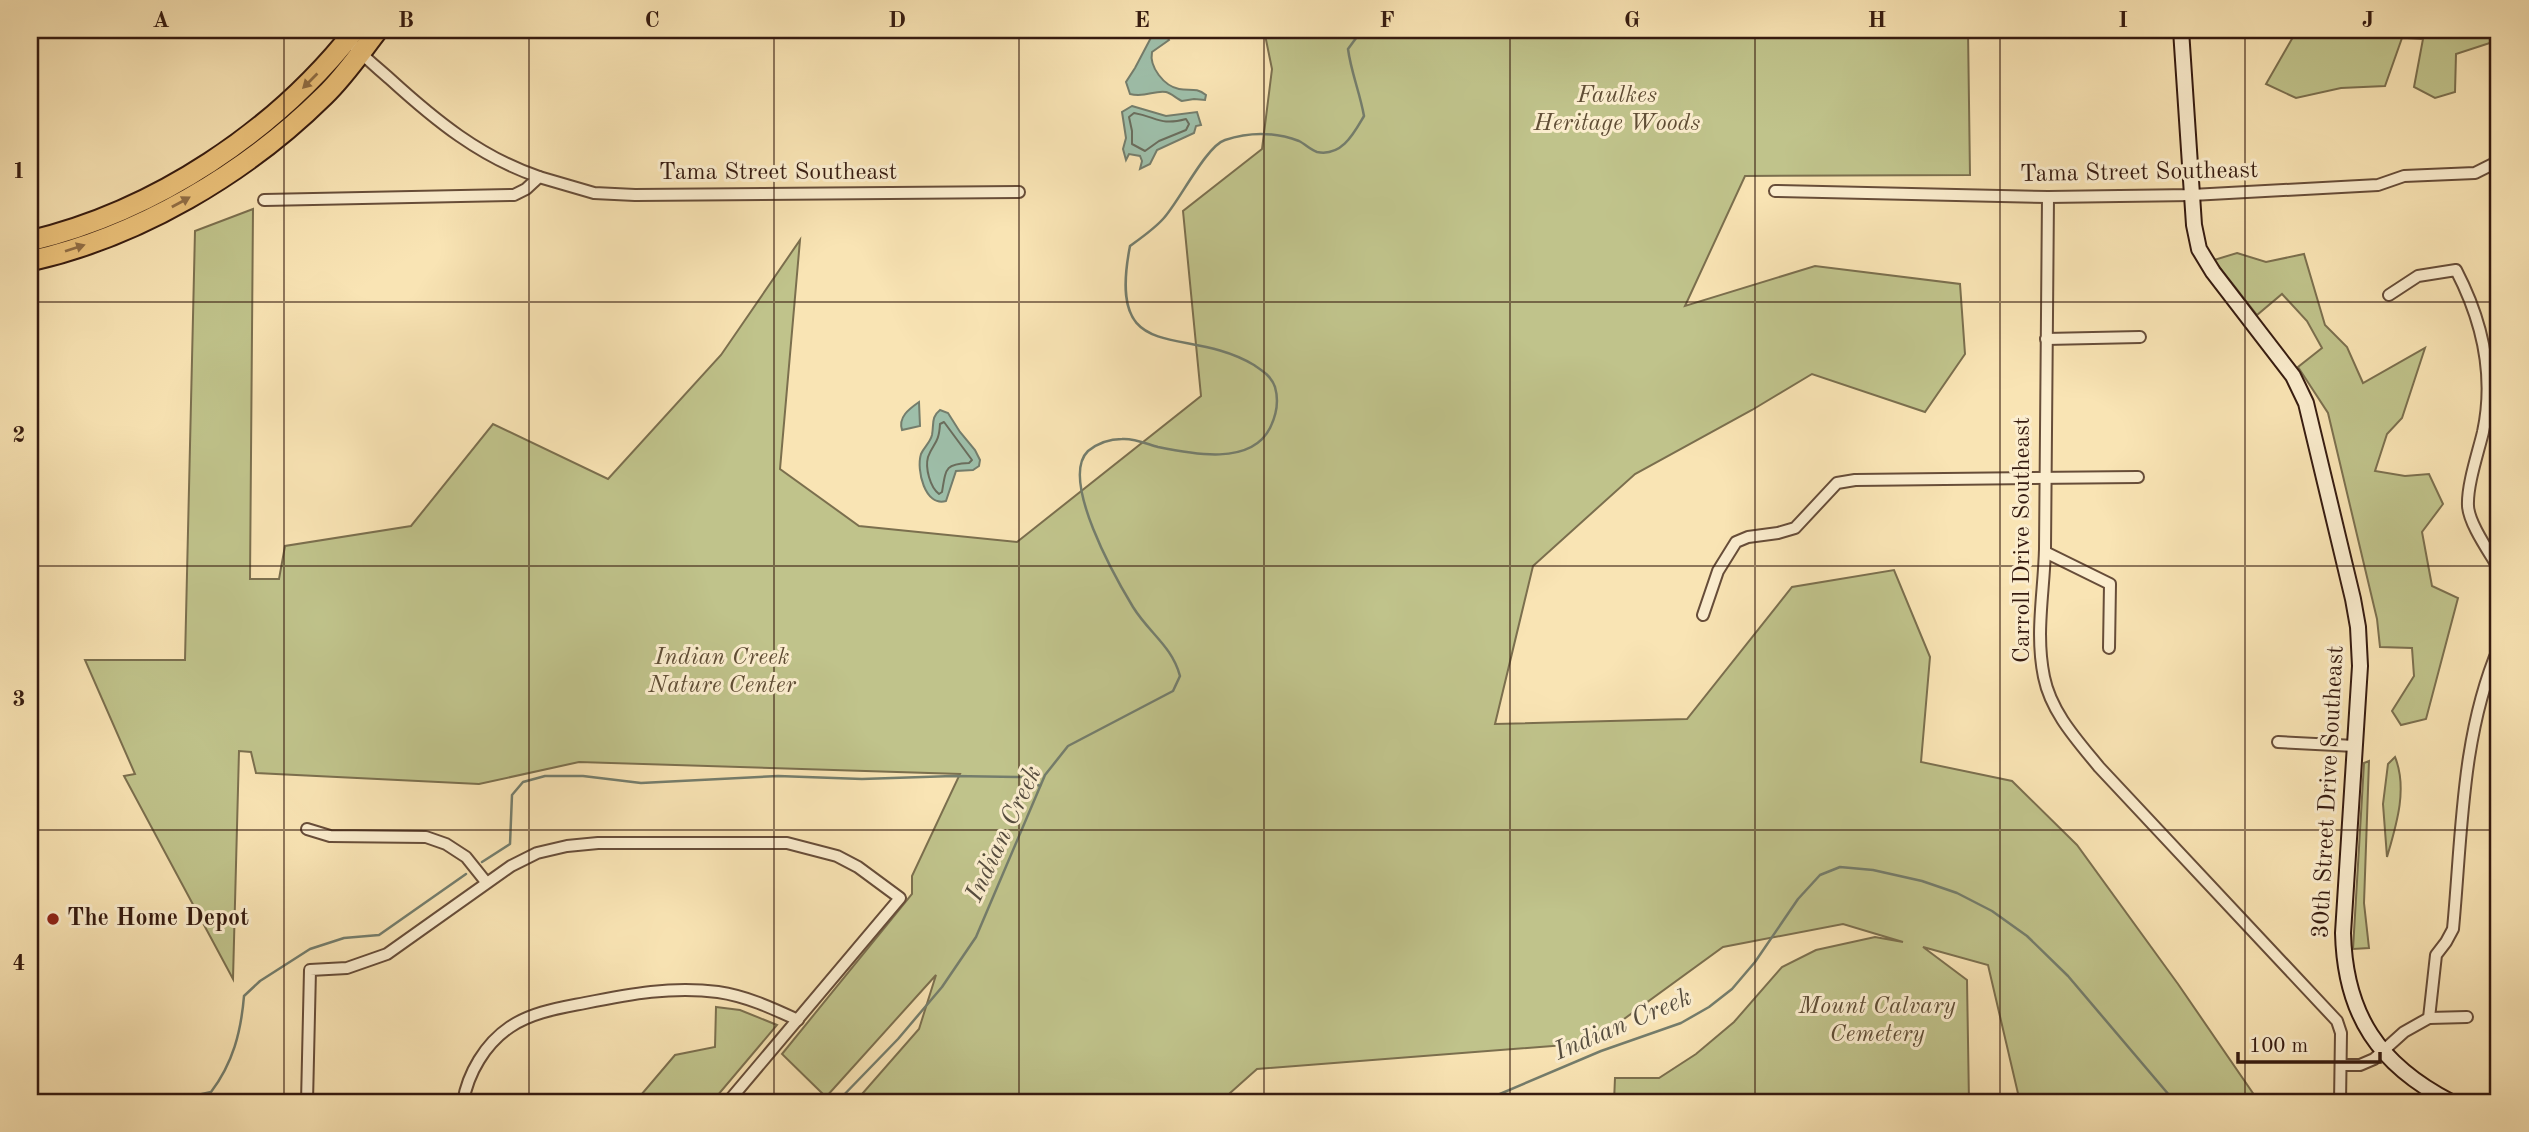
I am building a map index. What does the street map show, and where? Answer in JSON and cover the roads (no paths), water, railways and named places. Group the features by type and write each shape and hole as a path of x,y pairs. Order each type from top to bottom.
{"highway":[{"path":"30,241 122,209 209,162 242,140 288,102 350,38 378,30"},
{"path":"30,261 120,233 216,181 298,120 326,94 350,38"}],"main road":[{"name":"30th Street Drive Southeast","path":"2181,30 2194,225 2203,257 2293,376 2306,404 2358,627 2360,666 2343,933 2345,969 2356,1008 2381,1050 2405,1074 2451,1102"}],"street":[{"name":"Tama Street Southeast","path":"350,38 433,118 461,139 490,156 539,177 594,192 635,195 1019,192"},
{"name":"Tama Street Southeast","path":"1775,191 2048,197 2192,195 2378,185 2404,176 2475,173 2499,161"},
{"path":"264,200 514,195 526,189 539,177"},
{"name":"Carroll Drive Southeast","path":"2048,197 2045,552 2040,613 2044,680 2069,731 2099,767 2337,1021 2342,1033 2341,1065"},
{"path":"2389,295 2418,276 2456,270 2467,291 2486,359 2488,388 2486,416 2468,508 2473,523 2499,569"},
{"path":"2046,339 2140,337"},
{"path":"1703,615 1718,571 1736,542 1795,528 1837,483 1855,480 2138,477"},
{"path":"2045,552 2109,584 2109,648"},
{"path":"2429,1017 2436,956 2453,929 2462,812 2472,736 2483,692 2499,647"},
{"path":"2278,741 2355,746"},
{"path":"307,829 330,836 426,837 446,844 466,857 486,882"},
{"path":"307,1102 310,970 346,968 387,954 486,882 537,853 598,843 788,843 836,856 879,881 900,898 729,1102"},
{"path":"463,1102 468,1080 492,1042 509,1027 546,1011 632,994 686,989 741,997 798,1020"},
{"path":"2340,1102 2341,1065 2367,1063 2404,1032 2429,1017 2467,1017"}],"water":[{"path":"1155,30 1163,30 1169,40 1152,52 1155,70 1173,87 1196,90 1206,95 1205,100 1182,101 1166,92 1130,94 1126,82"},
{"path":"1132,106 1166,116 1197,112 1201,125 1196,126 1194,133 1157,150 1150,164 1140,169 1140,156 1129,154 1126,160 1123,149 1126,138 1122,112"},
{"path":"919,402 920,426 902,430 903,417"},
{"path":"940,410 948,413 980,460 979,466 973,470 956,471 946,501 939,501 928,493 920,469 921,454 931,438 934,418"}],"waterway":[{"name":"Indian Creek","path":"837,1102 898,1039 942,987 976,937 1045,775 1068,746 1173,691 1180,676 1172,656 1133,607 1093,529 1080,483 1081,465 1092,448 1118,439 1131,439 1158,447 1203,454 1235,453 1261,440 1270,428 1277,398 1271,380 1254,365 1228,353 1157,336 1140,327 1129,311 1126,285 1130,246 1163,219 1210,152 1225,140 1253,134 1271,135 1290,138 1317,152 1326,153 1346,142 1364,116 1348,49 1362,30"},
{"path":"482,862 510,844 512,795 523,782 545,776 583,776 641,783 778,776 862,779 1021,777 1040,786"},
{"name":"Indian Creek","path":"1481,1102 1601,1051 1681,1023 1709,1007 1732,989 1755,962 1798,899 1820,875 1840,867 1873,870 1922,881 1957,893 1992,911 2027,936 2068,976 2175,1102"},
{"path":"193,1096 211,1092 219,1081 235,1047 244,996 260,981 310,949 344,938 379,935 466,874"}],"place":[{"name":"The Home Depot","path":"53,919"}],"park label":[{"name":"Faulkes Heritage Woods","path":"1617,110"},
{"name":"Indian Creek Nature Center","path":"722,672"},
{"name":"Mount Calvary Cemetery","path":"1877,1021"}]}
